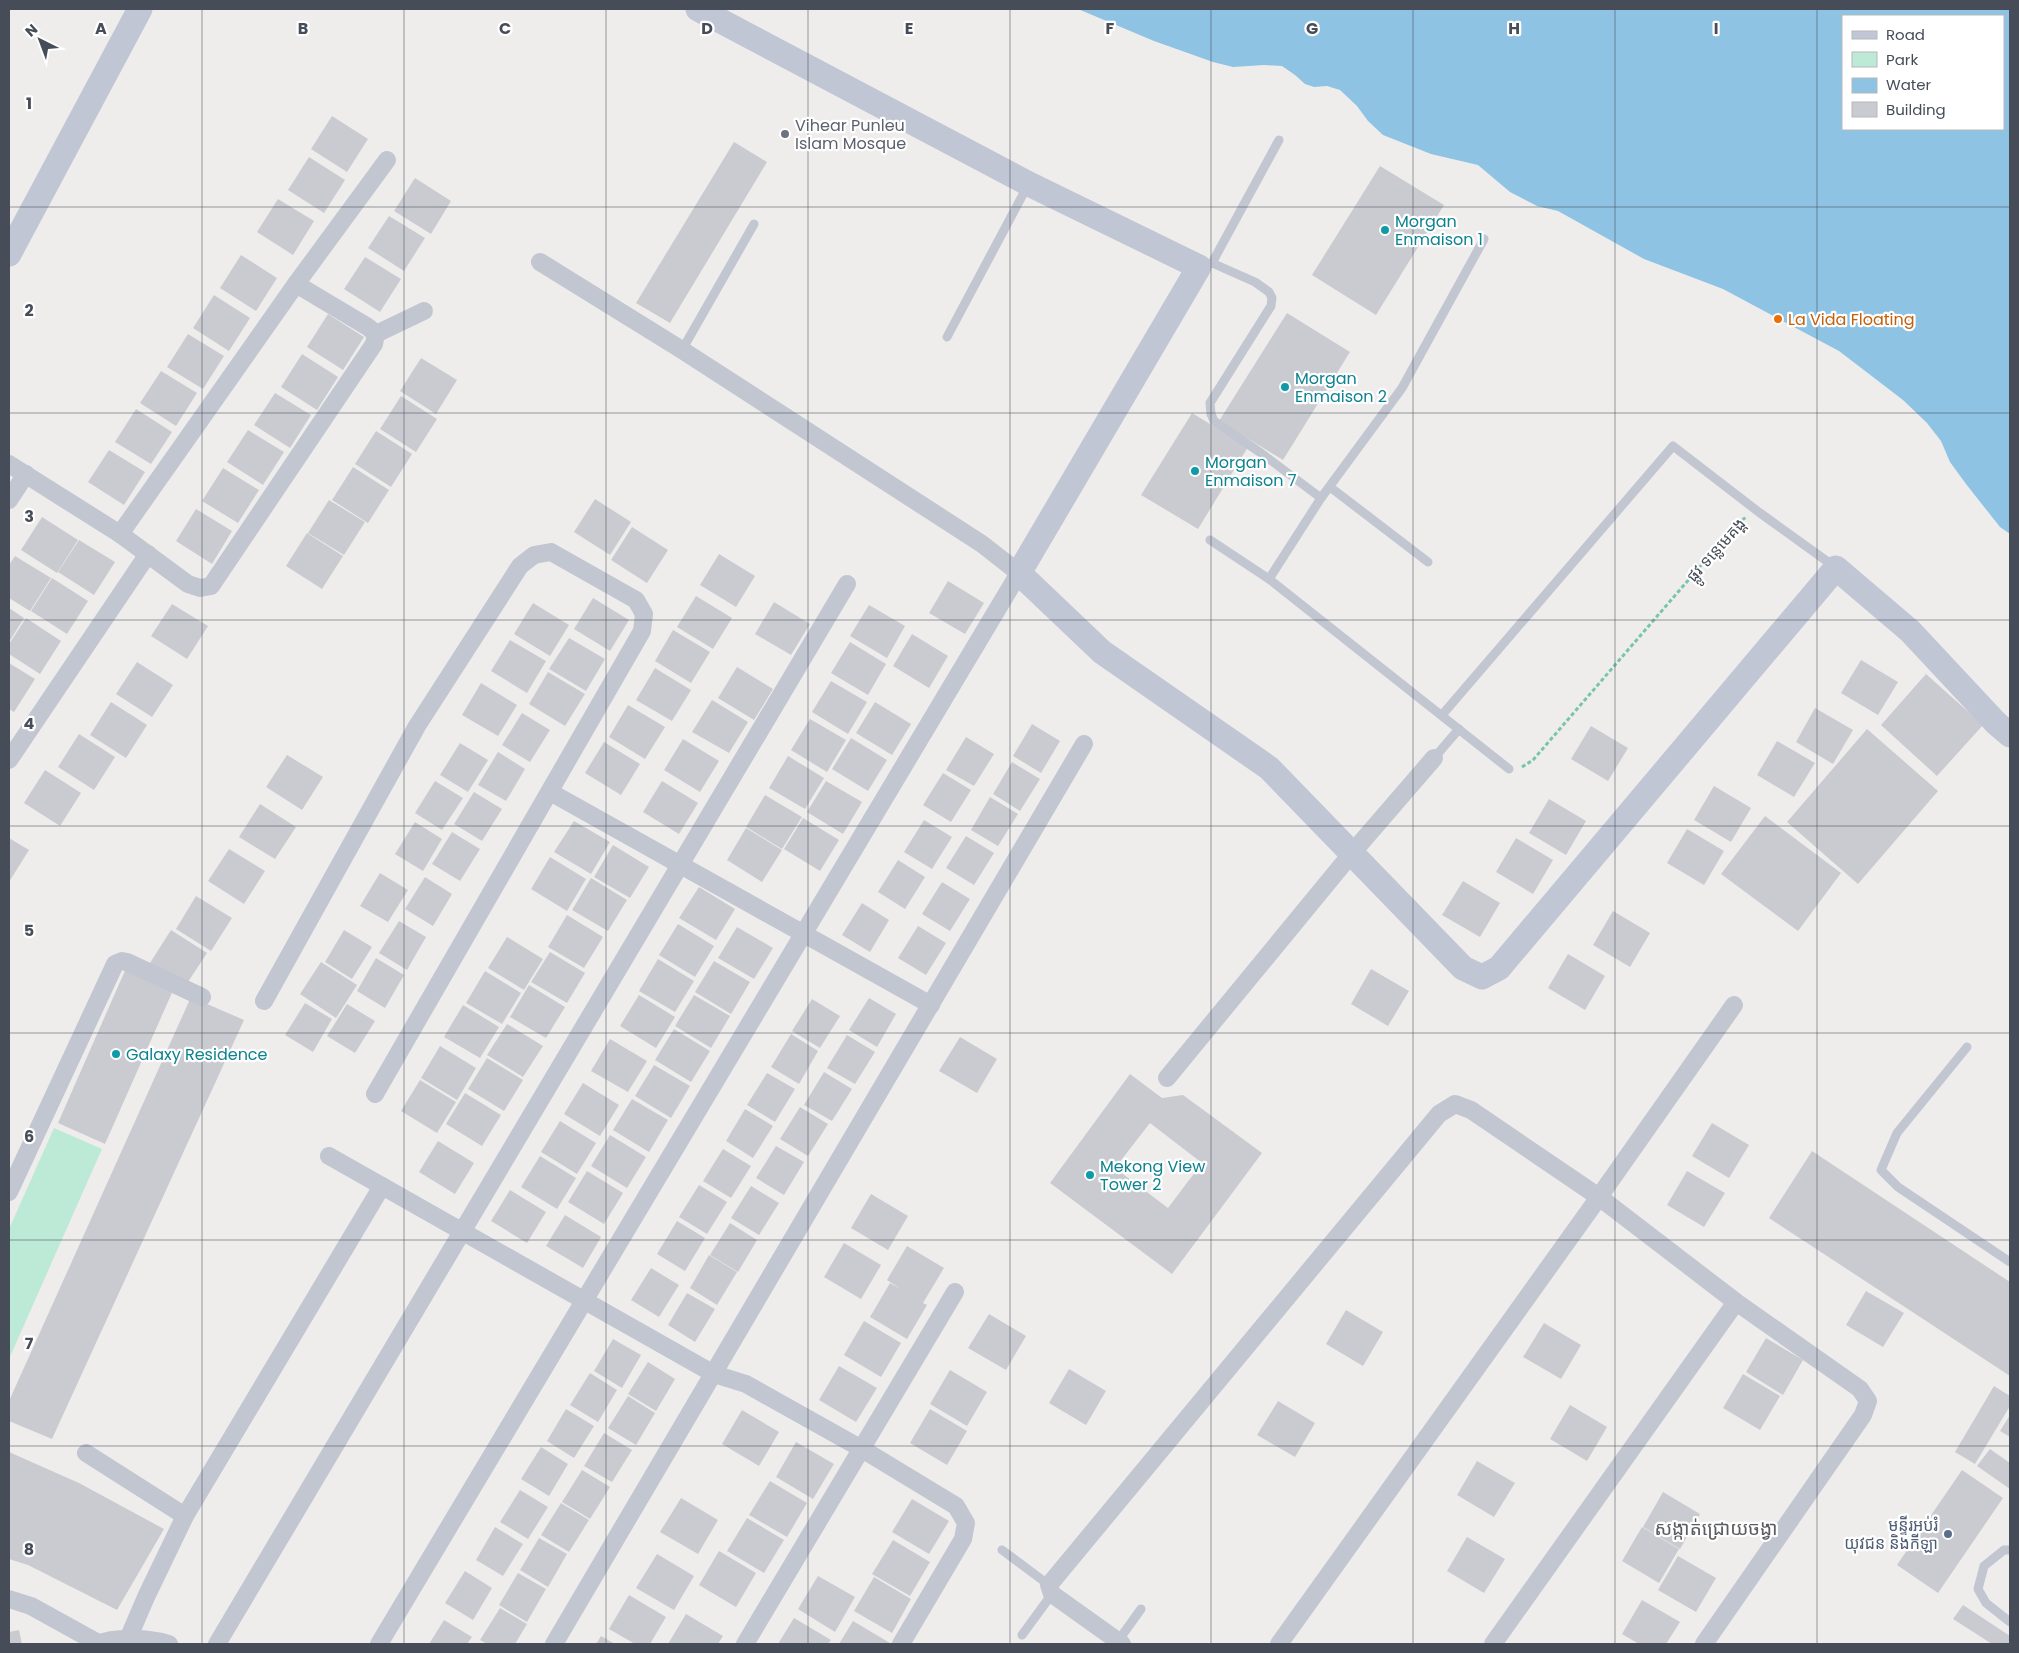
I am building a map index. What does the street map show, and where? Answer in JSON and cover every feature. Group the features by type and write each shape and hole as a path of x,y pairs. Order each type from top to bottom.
{"street":[{"path":"9,254 140,9"},
{"path":"379,1644 1019,572 1205,265 1029,184 698,9"},
{"path":"120,534 296,284 387,160"},
{"path":"540,262 682,350 982,544 1019,572 1102,652 1269,768 1463,968 1482,977 1499,968 1836,568"},
{"path":"296,284 368,326 376,334"},
{"path":"376,334 424,310"},
{"path":"9,464 120,534 188,584 200,588 211,586 374,344 376,334"},
{"path":"9,500 26,474"},
{"path":"264,1001 427,710 520,566 534,555 551,552 636,600 644,614 642,631 375,1094"},
{"path":"9,760 148,554"},
{"name":"ផ្លូវ ទន្លេមេគង្គ","path":"1836,568 1910,631 1996,723 2010,735"},
{"path":"217,1644 846,584"},
{"path":"554,1644 1084,744"},
{"path":"1167,1078 1352,853 1434,758"},
{"path":"550,792 931,1005"},
{"path":"9,1192 115,964 122,961 127,962 202,996"},
{"path":"1279,1644 1599,1198 1734,1005"},
{"path":"1120,1643 1051,1589 1439,1114 1455,1104 1471,1110 1599,1198 1736,1302 1860,1389 1868,1401 1863,1415 1704,1644"},
{"path":"329,1156 714,1374 746,1384 862,1449 956,1506 966,1523 962,1539 901,1644"},
{"path":"128,1639 185,1516 382,1186"},
{"path":"745,1644 955,1292"},
{"path":"1493,1644 1736,1302"},
{"path":"86,1452 185,1516"},
{"path":"9,1599 31,1606 98,1644 128,1639 153,1639 169,1644"}],"lane":[{"path":"1279,140 1205,265 1255,282 1269,292 1272,298 1271,306 1210,403 1211,414 1214,421 1321,498"},
{"path":"947,337 1029,184"},
{"path":"682,350 754,224"},
{"path":"1269,579 1321,498 1402,388 1484,238"},
{"path":"1442,715 1672,446 1760,513"},
{"path":"1330,487 1428,562"},
{"name":"ផ្លូវ ទន្លេមេគង្គ","path":"1760,513 1836,568"},
{"path":"1210,540 1269,579 1509,769"},
{"path":"1434,758 1459,729"},
{"path":"1967,1047 1897,1133 1881,1170 1898,1187 2010,1262"},
{"path":"1002,1550 1051,1589 1022,1635"},
{"path":"2010,1550 2004,1550 1984,1566 1978,1589 1986,1603 2010,1622"},
{"path":"1120,1643 1141,1609"}],"path":[{"name":"ផ្លូវ ទន្លេមេគង្គ","path":"1509,769 1515,769 1533,760 1734,526 1749,514 1760,513"}],"green space":[{"path":"54,1128 102,1149 9,1359 9,1229"}],"water":[{"path":"1078,9 2010,9 2010,534 2000,527 1966,484 1950,462 1941,441 1927,423 1903,400 1839,351 1723,289 1644,259 1558,211 1537,206 1510,192 1478,165 1431,154 1383,135 1340,90 1327,86 1314,87 1305,84 1282,66 1233,67 1213,62 1154,41"}],"building":[{"path":"332,116 368,139 347,172 311,149"},
{"path":"734,142 767,162 670,323 636,303"},
{"path":"309,157 345,180 324,213 288,190"},
{"name":"Morgan Enmaison 1","path":"1380,166 1444,205 1376,315 1312,275"},
{"path":"415,178 451,201 431,234 394,211"},
{"path":"278,199 314,221 293,255 257,232"},
{"path":"389,216 425,238 404,271 368,248"},
{"path":"241,255 277,278 256,311 220,288"},
{"path":"365,257 401,279 380,312 344,289"},
{"path":"214,295 250,318 229,351 193,328"},
{"name":"Morgan Enmaison 2","path":"1287,313 1350,352 1283,460 1219,421"},
{"path":"328,314 364,337 343,370 307,347"},
{"path":"188,334 224,356 203,389 167,367"},
{"path":"302,354 338,377 317,410 281,387"},
{"path":"421,358 457,380 436,414 400,391"},
{"path":"161,371 197,393 176,426 140,403"},
{"path":"275,393 311,415 290,448 254,425"},
{"path":"401,396 437,419 416,452 380,429"},
{"path":"136,409 172,432 151,464 115,442"},
{"name":"Morgan Enmaison 7","path":"1192,413 1248,447 1198,529 1141,495"},
{"path":"248,430 284,452 263,485 227,462"},
{"path":"376,431 412,454 391,487 355,464"},
{"path":"109,450 145,472 124,505 88,482"},
{"path":"353,467 389,490 368,523 332,500"},
{"path":"223,468 259,490 238,523 202,501"},
{"path":"595,499 631,522 610,555 574,532"},
{"path":"329,500 365,522 344,555 308,533"},
{"path":"196,509 232,531 212,564 176,541"},
{"path":"42,517 78,540 57,573 21,550"},
{"path":"632,527 668,550 647,583 611,560"},
{"path":"307,533 343,556 322,589 286,566"},
{"path":"79,540 115,562 94,595 58,572"},
{"path":"719,554 755,576 736,607 700,585"},
{"path":"15,556 51,578 30,611 9,598 9,565"},
{"path":"52,578 88,601 67,634 31,611"},
{"path":"948,581 984,603 965,634 929,613"},
{"path":"696,596 732,618 713,649 677,627"},
{"path":"593,598 629,620 610,651 574,629"},
{"path":"774,602 810,624 791,655 755,634"},
{"path":"533,603 569,625 550,656 514,634"},
{"path":"172,604 208,626 187,659 151,636"},
{"path":"869,605 905,626 887,658 850,636"},
{"path":"9,608 24,618 9,642"},
{"path":"26,618 61,641 40,674 9,654 9,644"},
{"path":"673,630 710,652 691,683 655,661"},
{"path":"912,634 948,656 929,688 893,666"},
{"path":"569,638 605,659 586,691 549,669"},
{"path":"510,640 546,661 527,693 491,671"},
{"path":"850,642 886,664 868,695 831,673"},
{"path":"1861,660 1898,682 1878,715 1841,693"},
{"path":"137,662 173,685 152,717 116,694"},
{"path":"9,663 35,679 14,712 9,709"},
{"path":"737,667 773,689 754,720 718,698"},
{"path":"655,668 691,690 672,721 636,700"},
{"path":"548,672 585,694 565,726 529,704"},
{"path":"1926,674 1983,725 1937,776 1881,725"},
{"path":"831,681 867,702 848,734 812,712"},
{"path":"481,683 517,705 498,736 462,715"},
{"path":"712,700 748,722 729,753 692,732"},
{"path":"111,702 147,725 126,758 90,735"},
{"path":"875,702 911,724 892,755 856,733"},
{"path":"628,705 665,727 645,759 609,737"},
{"path":"1815,708 1853,730 1833,764 1796,742"},
{"path":"522,713 550,730 530,762 502,745"},
{"path":"810,719 846,740 827,772 791,750"},
{"path":"1032,724 1060,741 1041,773 1013,756"},
{"path":"1591,726 1628,748 1608,781 1571,759"},
{"path":"1867,729 1938,791 1858,884 1787,822"},
{"path":"79,734 115,757 94,790 58,767"},
{"path":"966,737 994,754 974,786 946,770"},
{"path":"851,738 887,760 868,791 832,769"},
{"path":"683,739 719,761 700,792 664,770"},
{"path":"1777,741 1815,763 1794,797 1757,775"},
{"path":"604,742 640,764 621,795 585,773"},
{"path":"460,743 488,760 468,792 440,775"},
{"path":"498,752 525,769 506,801 478,785"},
{"path":"287,755 323,777 302,810 266,787"},
{"path":"788,756 824,778 805,809 769,788"},
{"path":"1012,762 1040,779 1020,811 993,794"},
{"path":"45,770 81,793 60,826 24,803"},
{"path":"943,773 971,790 951,822 923,805"},
{"path":"435,781 463,798 442,830 415,813"},
{"path":"662,781 698,803 679,834 643,812"},
{"path":"826,781 862,802 843,834 807,812"},
{"path":"1714,786 1751,808 1731,842 1694,820"},
{"path":"474,792 502,809 482,841 454,824"},
{"path":"765,795 802,817 782,849 746,827"},
{"path":"990,797 1018,814 998,846 971,830"},
{"path":"1549,799 1586,821 1566,855 1529,833"},
{"path":"260,804 296,827 275,859 239,837"},
{"path":"1765,816 1841,873 1798,931 1721,874"},
{"path":"803,818 839,840 820,871 784,849"},
{"path":"924,820 952,837 932,869 904,852"},
{"path":"574,821 610,842 591,874 554,852"},
{"path":"415,822 442,839 423,871 395,854"},
{"path":"746,828 782,850 762,882 727,860"},
{"path":"1687,829 1724,851 1704,885 1667,863"},
{"path":"452,832 480,849 460,881 432,864"},
{"path":"966,836 994,853 974,885 946,868"},
{"path":"9,838 29,850 9,882"},
{"path":"1516,838 1553,860 1533,894 1496,872"},
{"path":"613,845 649,867 630,898 594,877"},
{"path":"229,849 265,871 244,904 208,881"},
{"path":"550,857 586,879 567,911 531,889"},
{"path":"898,860 925,877 905,909 878,892"},
{"path":"380,873 408,890 388,922 360,906"},
{"path":"425,877 452,894 433,926 405,909"},
{"path":"591,878 627,900 608,931 572,910"},
{"path":"1463,881 1500,903 1480,937 1442,915"},
{"path":"942,882 970,899 950,931 922,914"},
{"path":"699,887 735,909 716,940 679,918"},
{"path":"196,896 232,918 211,951 176,929"},
{"path":"862,903 889,920 870,952 842,935"},
{"path":"1613,911 1650,933 1630,967 1593,945"},
{"path":"567,915 603,937 584,968 548,947"},
{"path":"399,921 426,937 407,970 379,953"},
{"path":"678,924 714,946 695,977 659,955"},
{"path":"918,926 946,943 926,975 898,958"},
{"path":"737,927 773,948 754,979 718,958"},
{"path":"171,930 207,953 186,985 150,963"},
{"path":"344,930 372,947 352,979 325,962"},
{"path":"507,937 543,959 524,990 488,968"},
{"path":"550,952 585,973 567,1003 531,982"},
{"path":"1568,954 1605,976 1585,1010 1548,988"},
{"path":"376,958 404,975 385,1008 357,991"},
{"path":"658,959 694,981 675,1012 639,991"},
{"path":"714,961 750,982 731,1014 695,992"},
{"path":"321,962 357,985 336,1018 300,994"},
{"name":"Galaxy Residence","path":"127,966 175,986 105,1144 58,1123"},
{"path":"1371,969 1409,991 1388,1026 1351,1004"},
{"path":"485,971 521,993 502,1024 466,1003"},
{"path":"529,985 565,1007 546,1038 510,1017"},
{"path":"639,995 675,1017 656,1048 620,1026"},
{"path":"694,995 730,1016 711,1048 675,1026"},
{"path":"191,997 244,1020 52,1439 9,1421 9,1401"},
{"path":"869,998 896,1014 877,1047 849,1030"},
{"path":"812,999 840,1016 820,1048 792,1031"},
{"path":"305,1003 332,1019 313,1052 285,1035"},
{"path":"347,1004 375,1021 355,1053 327,1036"},
{"path":"463,1005 499,1027 480,1058 444,1037"},
{"path":"507,1024 543,1046 523,1077 487,1055"},
{"path":"674,1029 710,1051 691,1082 655,1060"},
{"path":"791,1034 818,1051 799,1084 771,1067"},
{"path":"847,1035 875,1052 855,1084 827,1068"},
{"path":"960,1037 997,1059 977,1093 939,1071"},
{"path":"610,1039 647,1061 628,1092 591,1071"},
{"path":"440,1046 476,1068 457,1100 421,1078"},
{"path":"487,1058 523,1080 504,1111 468,1089"},
{"path":"654,1065 690,1086 671,1118 635,1096"},
{"path":"824,1072 852,1089 832,1121 804,1105"},
{"path":"767,1073 795,1089 775,1122 747,1105"},
{"name":"Mekong View Tower 2","path":"1130,1074 1162,1098 1183,1095 1262,1153 1172,1274 1050,1183","holes":["1150,1123 1202,1163 1168,1208 1115,1168"]},
{"path":"420,1080 456,1102 437,1133 401,1111"},
{"path":"583,1083 619,1105 600,1136 564,1114"},
{"path":"465,1093 501,1115 482,1146 446,1124"},
{"path":"632,1099 668,1120 649,1152 613,1130"},
{"path":"800,1107 828,1124 808,1156 780,1139"},
{"path":"745,1109 773,1126 753,1158 726,1141"},
{"path":"560,1121 596,1143 577,1174 541,1152"},
{"path":"1712,1123 1749,1145 1729,1178 1692,1156"},
{"path":"610,1135 646,1157 627,1188 591,1166"},
{"path":"438,1141 474,1163 455,1194 419,1172"},
{"path":"776,1146 804,1162 784,1195 756,1178"},
{"path":"723,1149 751,1166 731,1198 703,1181"},
{"path":"1812,1151 2010,1282 2010,1376 1769,1218"},
{"path":"540,1156 576,1178 557,1209 521,1187"},
{"path":"587,1171 623,1193 604,1224 568,1202"},
{"path":"1687,1171 1725,1193 1704,1227 1667,1205"},
{"path":"699,1185 727,1202 707,1234 679,1217"},
{"path":"751,1186 779,1203 759,1235 731,1218"},
{"path":"510,1190 546,1212 527,1243 491,1221"},
{"path":"871,1194 908,1216 888,1250 851,1228"},
{"path":"565,1215 601,1237 583,1268 546,1246"},
{"path":"677,1221 705,1238 685,1271 657,1254"},
{"path":"730,1223 757,1240 738,1272 710,1255"},
{"path":"844,1243 881,1265 861,1299 824,1277"},
{"path":"907,1246 944,1268 923,1303 927,1305 907,1339 870,1317 890,1283 901,1289 887,1280"},
{"path":"709,1255 737,1272 717,1305 690,1288"},
{"path":"651,1268 679,1285 659,1317 631,1300"},
{"path":"1866,1291 1904,1313 1883,1347 1846,1325"},
{"path":"687,1293 715,1309 695,1342 668,1325"},
{"path":"1346,1310 1383,1332 1363,1366 1326,1344"},
{"path":"989,1314 1026,1336 1006,1370 968,1348"},
{"path":"864,1321 901,1343 881,1377 844,1355"},
{"path":"1544,1323 1581,1345 1561,1379 1523,1357"},
{"path":"1766,1338 1803,1360 1783,1395 1746,1372"},
{"path":"613,1339 641,1355 622,1388 594,1371"},
{"path":"648,1362 675,1379 656,1411 628,1394"},
{"path":"839,1366 877,1388 856,1422 819,1400"},
{"path":"1069,1369 1106,1391 1086,1425 1049,1403"},
{"path":"950,1370 987,1392 967,1426 930,1404"},
{"path":"590,1373 617,1390 598,1422 570,1405"},
{"path":"1743,1374 1780,1396 1760,1430 1723,1408"},
{"path":"1994,1386 2010,1396 2010,1406 1975,1464 1955,1452"},
{"path":"628,1396 655,1413 636,1445 608,1428"},
{"path":"1278,1401 1315,1423 1295,1457 1257,1435"},
{"path":"1570,1405 1607,1427 1587,1461 1550,1439"},
{"path":"566,1409 594,1426 574,1458 547,1441"},
{"path":"930,1409 967,1431 947,1465 910,1443"},
{"path":"742,1410 779,1432 759,1466 722,1444"},
{"path":"2010,1415 2010,1437 2000,1431"},
{"path":"604,1433 632,1450 612,1482 584,1466"},
{"path":"796,1442 834,1464 813,1499 776,1477"},
{"path":"541,1447 568,1464 549,1496 521,1479"},
{"path":"1990,1449 2010,1463 2010,1489 1977,1466"},
{"path":"9,1452 79,1483 164,1529 117,1610 28,1565 9,1559"},
{"path":"1477,1461 1515,1483 1494,1517 1457,1495"},
{"path":"582,1470 610,1487 590,1519 562,1502"},
{"path":"1962,1470 2003,1498 1938,1593 1897,1565"},
{"path":"770,1481 807,1503 787,1537 749,1515"},
{"path":"520,1490 548,1507 528,1539 500,1522"},
{"path":"1663,1492 1700,1514 1680,1549 1643,1527"},
{"path":"681,1498 718,1520 698,1554 660,1532"},
{"path":"912,1499 949,1521 929,1554 892,1532"},
{"path":"561,1503 589,1520 569,1552 541,1535"},
{"path":"747,1518 784,1540 764,1573 727,1551"},
{"path":"495,1527 523,1544 503,1576 476,1560"},
{"path":"1642,1527 1679,1549 1659,1583 1622,1561"},
{"path":"1467,1537 1505,1559 1484,1593 1447,1571"},
{"path":"539,1538 567,1554 548,1587 520,1570"},
{"path":"893,1540 930,1562 910,1596 872,1574"},
{"path":"719,1551 756,1573 736,1607 699,1585"},
{"path":"657,1554 694,1576 674,1610 636,1588"},
{"path":"1678,1556 1716,1578 1696,1612 1658,1590"},
{"path":"465,1571 492,1588 473,1620 445,1603"},
{"path":"518,1573 546,1589 527,1622 499,1605"},
{"path":"818,1576 855,1597 835,1632 798,1609"},
{"path":"874,1577 911,1599 892,1633 854,1611"},
{"path":"629,1595 666,1617 650,1644 635,1644 609,1629"},
{"path":"1642,1600 1680,1622 1666,1644 1639,1644 1622,1634"},
{"path":"1963,1605 2010,1636 2010,1644 1992,1644 1953,1619"},
{"path":"500,1608 527,1624 515,1644 487,1644 480,1640"},
{"path":"686,1614 723,1636 718,1644 668,1644"},
{"path":"794,1618 831,1640 828,1644 778,1644"},
{"path":"444,1620 472,1637 467,1644 429,1644"},
{"path":"853,1621 890,1643 890,1644 839,1644"},
{"path":"19,1630 22,1644 9,1644 9,1632"},
{"path":"601,1636 615,1644 596,1644"}],"place":[{"name":"Vihear Punleu Islam Mosque","path":"785,134"},
{"name":"Morgan Enmaison 1","path":"1385,230"},
{"name":"La Vida Floating","path":"1778,319"},
{"name":"Morgan Enmaison 2","path":"1285,387"},
{"name":"Morgan Enmaison 7","path":"1195,471"},
{"name":"Galaxy Residence","path":"116,1054"},
{"name":"Mekong View Tower 2","path":"1090,1175"},
{"name":"មន្ទីរអប់រំ យុវជន និងកីឡា","path":"1948,1534"}],"district":[{"name":"សង្កាត់ជ្រោយចង្វា","path":"1716,1528"}]}
